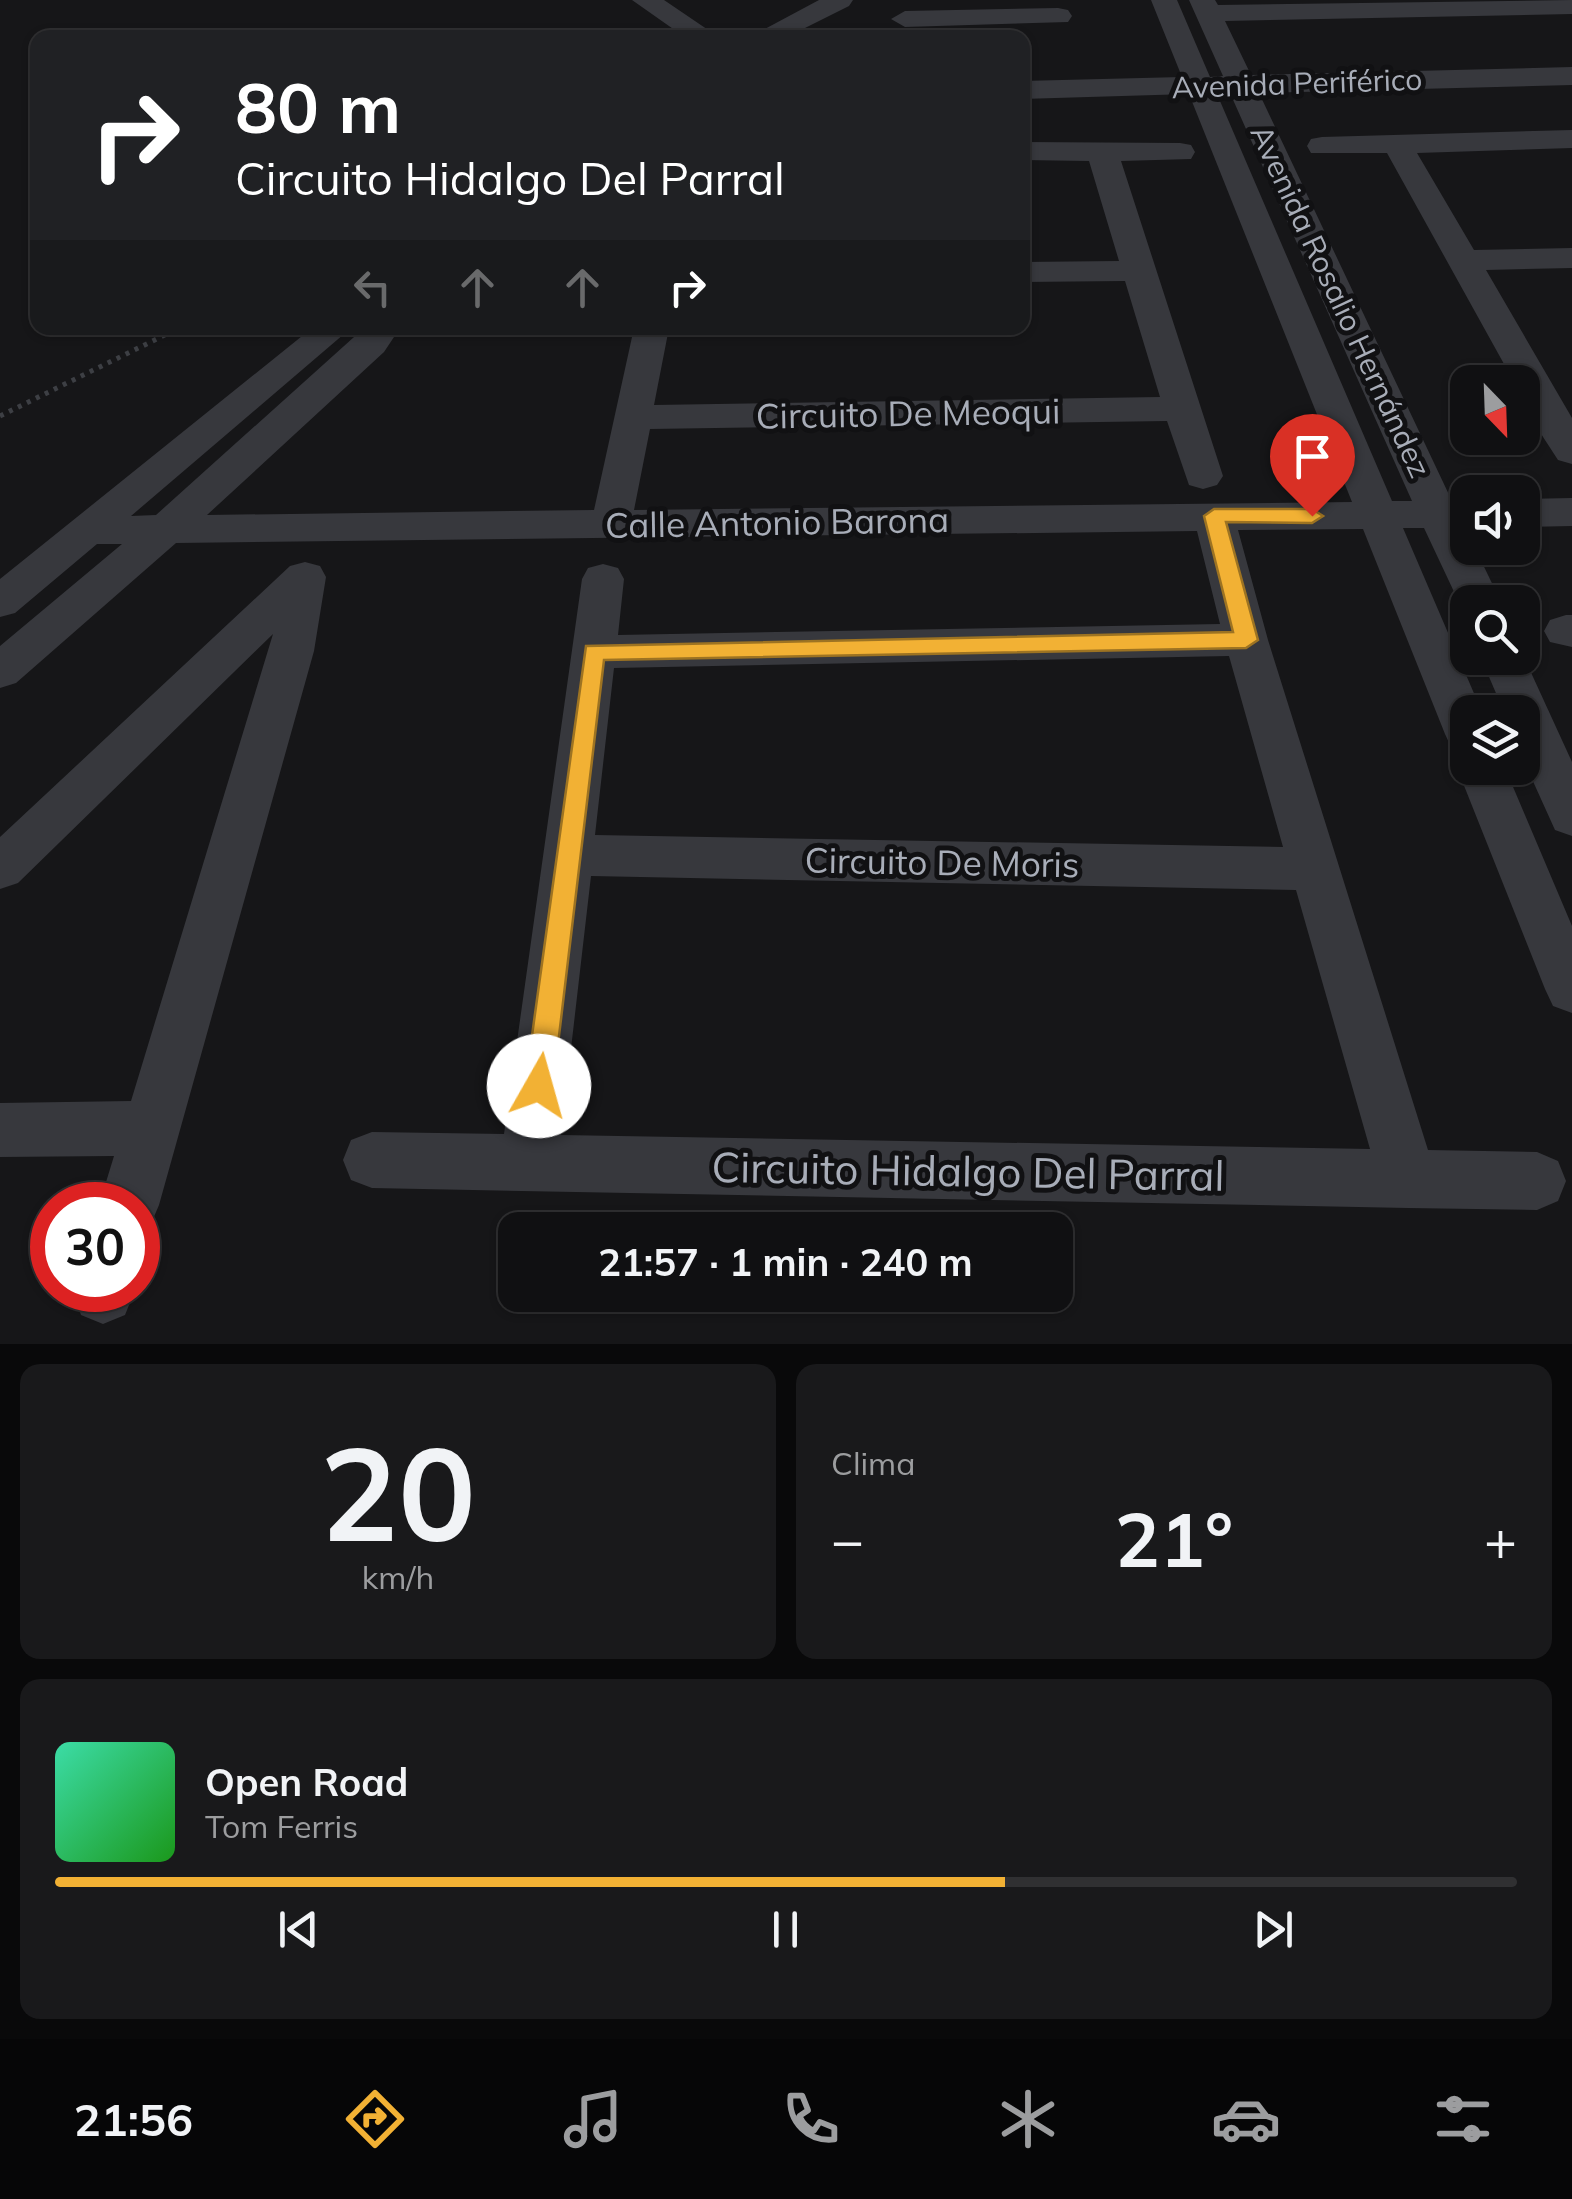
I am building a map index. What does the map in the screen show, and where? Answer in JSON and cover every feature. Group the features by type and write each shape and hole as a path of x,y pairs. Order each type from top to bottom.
{"street":[{"path":"645,0 693,30"},
{"path":"778,30 840,0"},
{"name":"Avenida Rosalio Hernández","path":"1164,0 1452,695"},
{"path":"1205,6 1572,6"},
{"name":"Avenida Rosalio Hernández","path":"1205,6 1450,506"},
{"path":"905,20 1060,18"},
{"name":"Avenida Periférico","path":"1030,89 1197,76 1572,56"},
{"name":"Avenida Periférico","path":"1030,68 1197,76"},
{"name":"Avenida Periférico","path":"1236,74 1572,76"},
{"path":"1322,146 1572,140"},
{"path":"1397,144 1463,260 1559,407 1572,451"},
{"path":"1030,150 1180,152"},
{"path":"1102,151 1208,496 1246,640 1408,1179"},
{"path":"1463,260 1572,258"},
{"path":"1030,272 1140,271"},
{"path":"0,602 325,335"},
{"path":"0,670 167,528 377,335"},
{"path":"611,525 650,335"},
{"name":"Circuito De Meoqui","path":"636,417 1180,409"},
{"name":"Calle Antonio Barona","path":"86,530 611,525 1208,496 1378,516 1450,514"},
{"path":"1540,513 1572,512"},
{"path":"136,1182 292,651 302,583 330,526"},
{"path":"529,1163 603,579"},
{"path":"0,868 302,583"},
{"path":"594,652 1246,640"},
{"path":"1510,675 1572,816"},
{"path":"1488,785 1572,989"},
{"name":"Circuito De Moris","path":"568,856 1316,869"},
{"path":"0,1130 151,1128"},
{"name":"Circuito Hidalgo Del Parral","path":"372,1160 1538,1181"}],"path":[{"path":"0,416 165,335"}],"route":[{"path":"539,1086 594,652 1246,640 1214,516 1312,516"}]}
